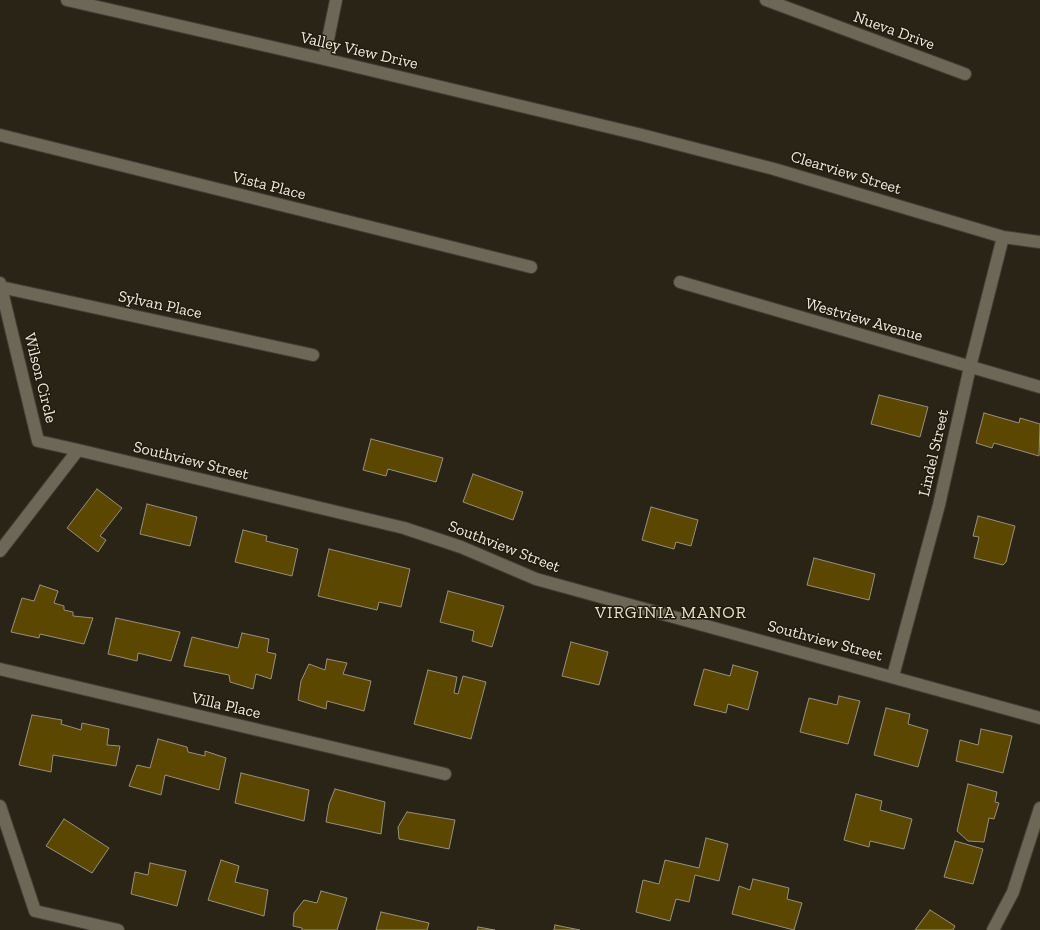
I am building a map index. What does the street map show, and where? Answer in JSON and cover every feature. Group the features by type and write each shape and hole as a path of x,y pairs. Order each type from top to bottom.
{"street":[{"name":"Valley View Drive","path":"67,0 324,59 642,135"},
{"path":"324,59 336,0"},
{"name":"Nueva Drive","path":"766,0 966,74"},
{"name":"Vista Place","path":"0,135 531,267"},
{"name":"Clearview Street","path":"642,135 774,168 1003,237 1040,242"},
{"name":"Lindel Street","path":"893,676 939,505 970,367 1003,237"},
{"name":"Westview Avenue","path":"680,282 1040,387"},
{"name":"Sylvan Place","path":"0,285 313,354"},
{"name":"Wilson Circle","path":"0,285 38,441 78,450"},
{"path":"0,551 78,450"},
{"name":"Southview Street","path":"78,450 404,528 461,547 536,579 893,676 1040,718"},
{"name":"Villa Place","path":"0,669 445,774"},
{"path":"0,806 35,911 114,930"},
{"path":"993,930 1013,892 1040,808"}],"building":[{"path":"879,395 928,407 920,437 871,424"},
{"path":"984,413 1019,423 1020,418 1040,424 1039,456 994,443 992,448 976,443"},
{"path":"371,439 443,458 436,482 388,469 386,476 363,470"},
{"path":"473,474 523,492 513,520 463,502"},
{"path":"97,489 122,508 100,536 106,540 98,552 67,528"},
{"path":"147,504 197,517 190,546 140,534"},
{"path":"651,507 698,520 691,546 676,542 674,549 642,540"},
{"path":"978,516 1015,526 1006,562 1003,565 974,558 979,537 973,536"},
{"path":"243,530 267,536 266,541 298,549 292,576 235,562"},
{"path":"329,549 410,569 401,607 379,602 377,610 318,596"},
{"path":"814,558 875,574 869,600 807,585"},
{"path":"40,585 58,591 54,603 64,606 64,610 73,612 73,616 93,618 84,644 40,634 39,638 11,632 22,598 34,601"},
{"path":"448,591 504,606 492,647 472,641 474,631 440,622"},
{"path":"116,618 180,632 171,661 138,653 137,661 108,654"},
{"path":"242,633 269,639 267,652 276,654 271,679 256,674 253,689 230,682 229,675 184,666 192,637 238,648"},
{"path":"571,642 608,652 599,685 562,676"},
{"path":"327,659 347,663 343,674 371,681 364,711 327,701 326,709 298,700 301,681 309,664 325,670"},
{"path":"733,665 758,672 748,710 728,704 726,713 694,705 704,669 730,676"},
{"path":"428,670 457,677 454,693 458,694 463,676 486,682 471,739 414,724"},
{"path":"839,696 860,701 848,744 800,732 809,698 837,705"},
{"path":"886,708 910,714 908,724 928,730 918,767 874,755"},
{"path":"32,715 62,720 61,724 81,730 82,723 109,729 107,745 120,746 116,766 53,755 51,772 19,765"},
{"path":"981,729 1012,736 1003,773 956,761 960,740 978,745"},
{"path":"158,739 187,747 188,752 205,756 205,751 226,758 219,790 165,775 161,795 129,786 137,765 150,768"},
{"path":"241,773 309,790 304,821 235,803"},
{"path":"968,784 997,792 995,802 999,803 994,819 989,818 984,842 968,841 957,831"},
{"path":"335,789 385,802 381,834 326,822 329,804"},
{"path":"856,794 882,801 880,810 912,819 904,849 870,841 869,847 844,840"},
{"path":"407,812 455,820 449,849 399,839 398,827"},
{"path":"64,819 109,848 92,873 46,846"},
{"path":"706,838 728,844 719,881 695,875 689,902 676,899 670,921 636,912 643,880 659,884 665,860 699,868"},
{"path":"955,841 983,849 973,884 944,877"},
{"path":"221,860 239,866 235,882 268,890 264,916 208,900"},
{"path":"150,863 186,871 177,906 131,894 135,872 148,875"},
{"path":"753,879 789,888 787,899 802,903 794,930 732,914 739,886 750,890"},
{"path":"321,891 347,898 337,930 302,930 302,928 293,926 294,913 304,900 317,903"},
{"path":"930,910 955,926 953,930 915,930"},
{"path":"381,912 429,923 427,930 376,930"},
{"path":"555,925 580,930 554,930"},
{"path":"478,927 495,930 477,930"}],"district":[{"name":"VIRGINIA MANOR","path":"671,613"}]}
